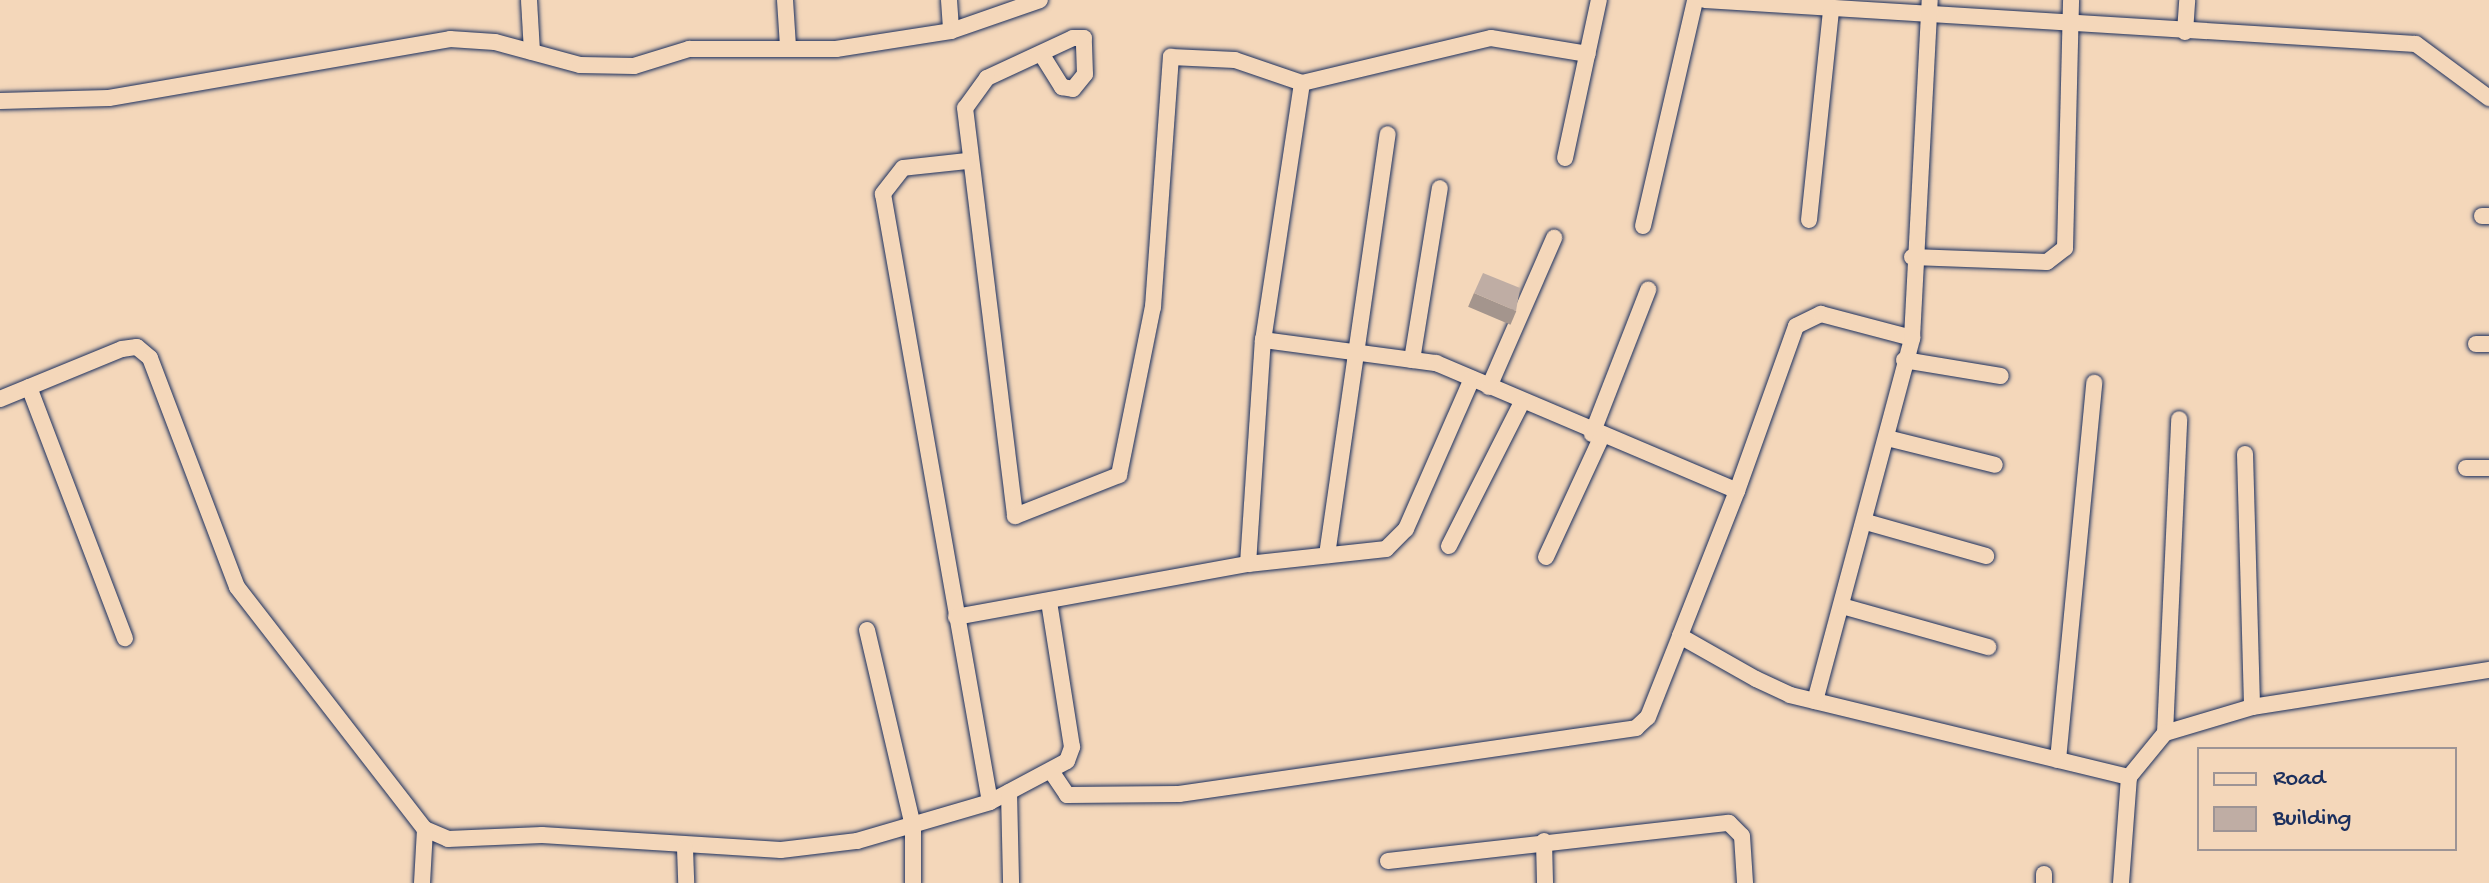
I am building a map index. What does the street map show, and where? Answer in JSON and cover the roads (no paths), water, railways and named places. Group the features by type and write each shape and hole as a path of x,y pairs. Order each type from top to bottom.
{"street":[{"path":"529,0 532,52"},
{"path":"785,0 788,47"},
{"path":"949,0 951,31"},
{"path":"0,101 109,98 450,39 532,52 580,65 634,66 689,49 836,49 951,31 1040,0"},
{"path":"1565,158 1599,0"},
{"path":"1643,226 1695,0"},
{"path":"1705,0 1831,9 1930,8 2072,25 2416,44 2489,98"},
{"path":"1912,257 2047,262 2065,248 2071,0"},
{"path":"2185,32 2187,0"},
{"path":"1815,701 1866,522 1904,360 1912,338 1912,257 1930,8"},
{"path":"1809,220 1831,9"},
{"path":"1042,55 987,78 965,108 967,161 1015,516 1119,475 1153,307 1171,57 1235,60 1302,83 1491,38 1588,54"},
{"path":"1248,564 1263,340 1302,83"},
{"path":"1327,555 1353,351 1388,134"},
{"path":"967,161 903,168 883,194 990,802"},
{"path":"1412,360 1440,188"},
{"path":"1489,387 1554,238"},
{"path":"1546,557 1597,436 1648,290"},
{"path":"1051,771 1067,795 1179,794 1636,728 1648,717 1737,491 1796,326 1821,314 1912,338"},
{"path":"1263,340 1412,360 1472,379 1597,436 1737,491"},
{"path":"0,399 122,349 137,347 150,358 237,587 425,829 448,839 542,835 685,848 781,850 913,826 990,802 1051,771 1072,747 1049,601"},
{"path":"1904,360 2001,376"},
{"path":"956,617 1248,564 1327,555 1397,542 1472,379"},
{"path":"2058,760 2094,383"},
{"path":"29,387 125,638"},
{"path":"1449,546 1522,402"},
{"path":"2165,733 2179,419"},
{"path":"1887,438 1995,465"},
{"path":"2245,454 2252,707"},
{"path":"2466,468 2489,468"},
{"path":"1866,522 1986,556"},
{"path":"1842,606 1988,647"},
{"path":"867,630 913,826 913,883"},
{"path":"1680,636 1790,695 2129,777"},
{"path":"2121,883 2129,777 2165,733 2252,707 2489,670"},
{"path":"1009,792 1011,883"},
{"path":"1388,861 1544,841 1729,823 1742,836 1745,883"},
{"path":"422,883 425,829"},
{"path":"1544,841 1545,883"},
{"path":"685,848 686,883"}]}
